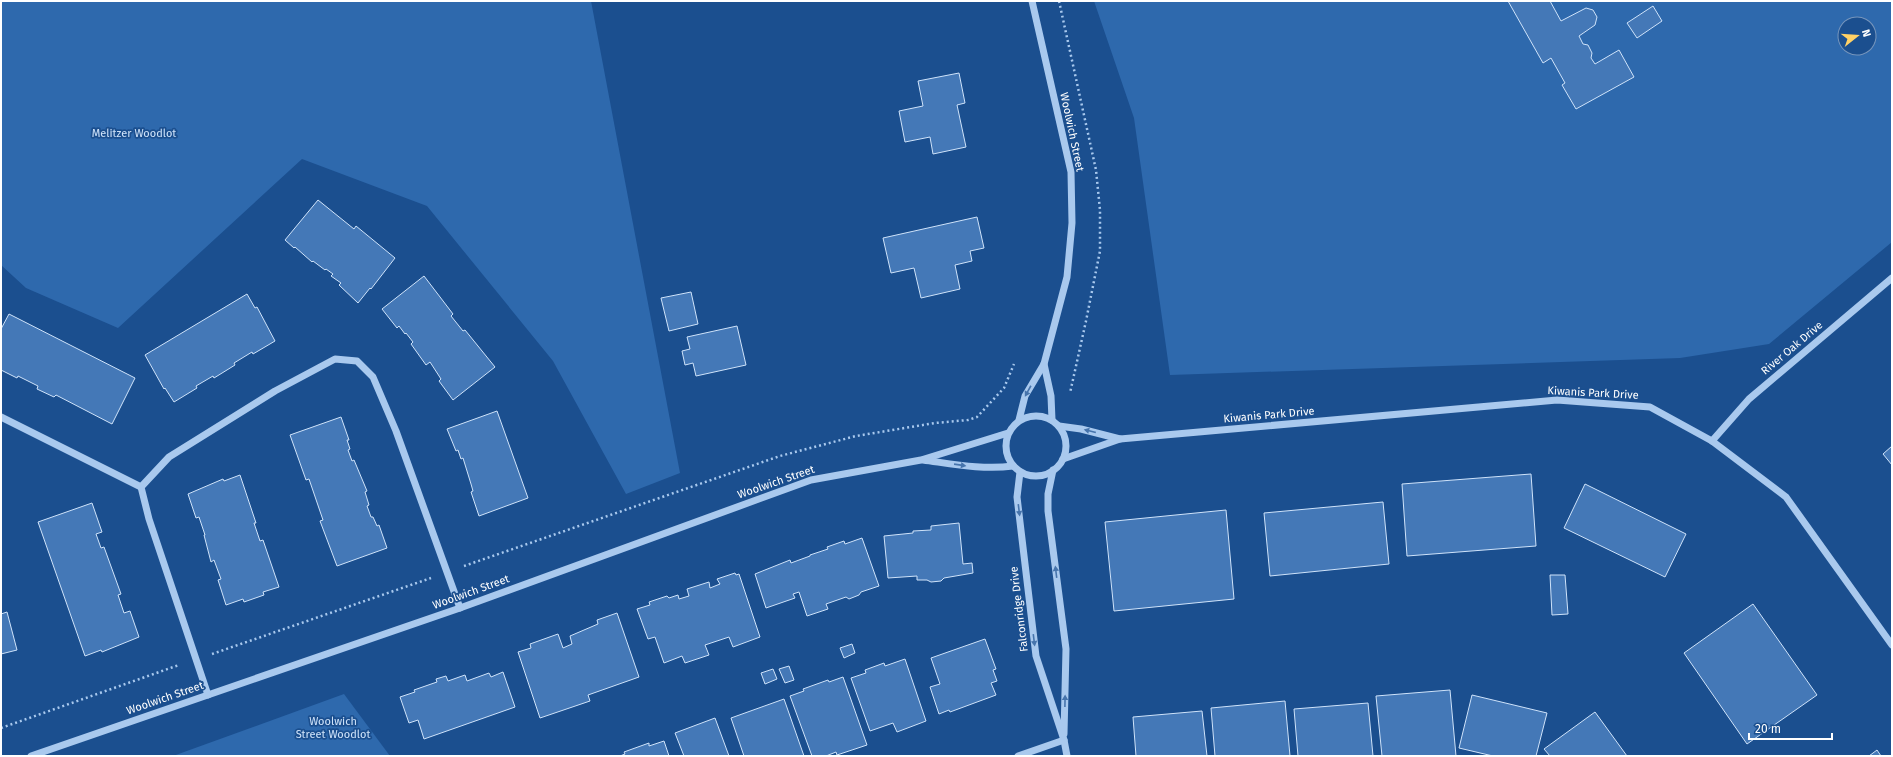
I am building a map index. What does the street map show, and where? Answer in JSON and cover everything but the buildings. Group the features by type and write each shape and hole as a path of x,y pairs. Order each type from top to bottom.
{"street":[{"name":"Woolwich Street","path":"31,756 460,608 811,480 921,460 1008,433 1019,420 1025,396 1044,364 1067,277 1072,223 1071,172 1032,1"},
{"name":"River Oak Drive","path":"1712,441 1749,399 1892,278"},
{"path":"141,487 169,457 275,391 335,359 357,361 373,377 396,431 460,608"},
{"name":"Woolwich Street","path":"1044,364 1051,396 1052,420"},
{"name":"Kiwanis Park Drive","path":"1063,459 1120,439 1557,400 1650,407 1712,441 1786,497 1892,645"},
{"path":"1008,433 1006,450 1008,459 1020,472 1037,476 1053,470 1063,459 1066,450 1066,442 1059,426 1052,420 1035,415 1027,416 1019,420"},
{"path":"1,417 141,487 149,519 208,695"},
{"name":"Kiwanis Park Drive","path":"1059,426 1082,429 1120,439"},
{"name":"Woolwich Street","path":"921,460 969,466 1000,468 1013,466"},
{"name":"Falconridge Drive","path":"1053,470 1048,494 1048,511 1066,649 1064,740"},
{"name":"Falconridge Drive","path":"1020,472 1017,497 1036,656 1064,740 1067,756"},
{"path":"1018,756 1064,740"}],"path":[{"path":"1,728 780,456 856,436 935,423 968,420 977,417 1004,388 1014,364"}],"green space":[{"name":"Melitzer Woodlot","path":"1,1 591,1 680,473 626,494 553,361 427,206 302,159 118,328 26,288 1,265"},
{"path":"1094,1 1892,1 1892,242 1769,344 1680,358 1170,375 1134,118"},
{"name":"Woolwich Street Woodlot","path":"344,694 390,756 173,756"}]}
